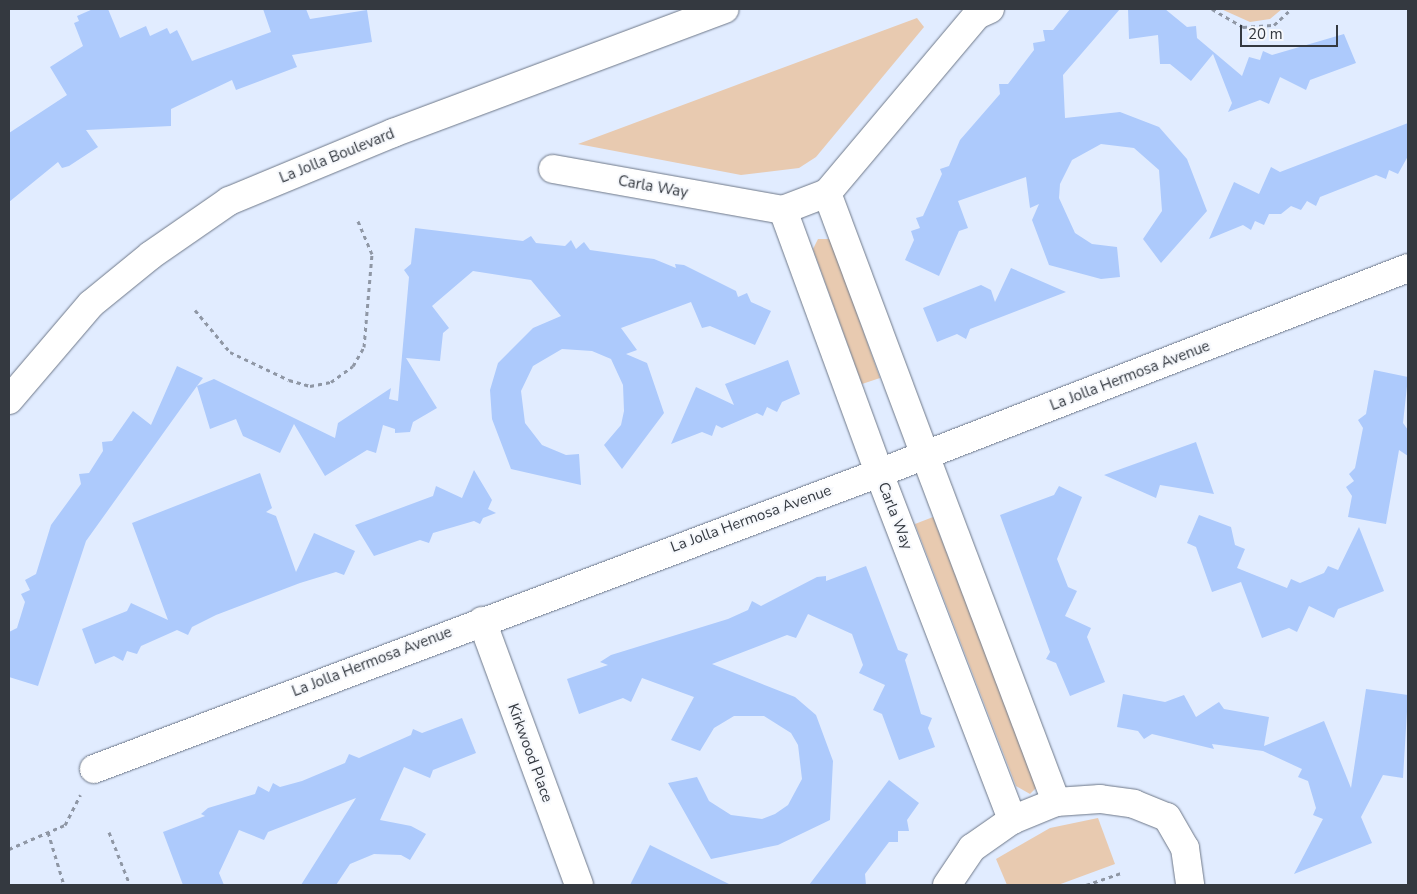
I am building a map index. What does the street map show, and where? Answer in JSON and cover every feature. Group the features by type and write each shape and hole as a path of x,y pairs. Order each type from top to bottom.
{"street":[{"name":"La Jolla Boulevard","path":"9,400 91,304 151,255 229,201 393,133 725,9"},
{"path":"783,210 827,193 981,11"},
{"name":"Carla Way","path":"553,168 783,210 879,473 1012,820"},
{"path":"827,193 1056,802"},
{"name":"La Jolla Hermosa Avenue","path":"94,769 482,621 879,473 1408,268"},
{"name":"Kirkwood Place","path":"482,621 579,885"},
{"path":"947,885 972,848 1012,820 1056,802 1100,799 1134,804 1168,816 1185,848 1190,885"}],"path":[{"path":"1212,9 1243,27 1274,25 1291,9"},
{"path":"195,310 230,352 289,380 310,386 330,382 353,366 364,347 372,254 358,221"},
{"path":"9,849 64,825"},
{"path":"48,832 64,885"},
{"path":"109,832 130,885"},
{"path":"1086,885 1123,872"}],"shaded area":[{"path":"1221,9 1282,9 1270,19 1250,22"},
{"path":"917,18 924,27 816,157 799,168 741,175 578,144"},
{"path":"818,239 829,239 833,246 880,378 862,384 813,249"},
{"path":"933,517 1034,779 1036,788 1030,794 1016,786 915,524"},
{"path":"1098,818 1115,864 1058,885 1007,885 996,859 1050,828"}],"building":[{"path":"93,9 108,9 120,38 146,26 150,36 167,28 170,34 177,30 192,61 271,32 263,9 306,9 310,19 367,10 372,42 292,55 297,67 236,90 232,80 171,109 171,126 86,130 98,147 69,166 62,168 58,162 9,202 9,133 67,95 50,67 83,46 74,23 79,21 77,16"},
{"path":"1070,9 1120,9 1063,75 1065,118 1120,112 1159,127 1187,159 1207,211 1161,263 1143,239 1162,211 1159,170 1134,148 1101,144 1072,160 1060,184 1059,198 1075,233 1092,244 1117,247 1120,277 1101,279 1049,265 1032,220 1039,204 1030,208 1026,177 958,201 968,228 959,231 939,276 905,260 914,240 911,231 920,228 916,218 923,216 942,174 940,169 949,166 960,140 1000,94 999,84 1008,84 1034,50 1033,43 1045,41 1043,30 1053,30"},
{"path":"1128,9 1165,9 1187,27 1196,26 1197,38 1242,76 1249,57 1260,60 1263,51 1272,55 1344,34 1356,63 1310,80 1306,90 1280,77 1269,104 1260,100 1228,112 1232,103 1213,54 1191,81 1170,64 1160,64 1158,35 1129,39"},
{"path":"1408,123 1408,156 1398,174 1389,170 1386,179 1376,175 1320,197 1316,206 1307,201 1301,210 1291,206 1281,214 1269,214 1264,225 1255,221 1251,230 1243,225 1209,239 1234,182 1259,194 1271,167 1280,172"},
{"path":"415,228 523,241 531,236 536,243 565,246 571,240 576,249 584,242 590,250 654,259 676,268 675,264 684,265 736,291 738,297 747,293 751,302 771,311 755,345 710,326 702,328 691,302 621,328 637,350 626,354 647,363 664,413 622,469 604,445 621,425 624,411 623,385 611,359 592,351 562,349 533,366 521,391 525,423 542,445 566,455 579,454 581,485 511,469 492,419 490,390 498,363 533,328 561,316 531,280 473,271 432,306 449,328 443,333 440,361 406,358 437,408 413,422 410,432 395,433 395,429 383,425 376,453 367,450 325,476 294,424 280,453 243,436 236,419 210,429 197,386 214,379 335,438 338,423 391,388 389,399 398,401 409,277 404,270 411,264"},
{"path":"1011,268 1066,292 970,329 966,339 957,334 937,342 923,308 981,285 991,290 995,302"},
{"path":"788,360 800,394 782,402 777,412 767,407 763,416 757,413 722,428 716,425 712,436 702,432 671,444 696,387 734,405 725,384"},
{"path":"177,366 203,378 86,541 38,686 9,677 9,632 17,628 25,602 21,594 30,590 25,580 36,574 51,525 81,484 79,474 89,473 103,451 102,442 112,441 133,411 151,425"},
{"path":"1374,370 1408,377 1403,423 1408,430 1408,456 1399,450 1386,524 1348,517 1352,496 1346,487 1354,481 1349,474 1355,468 1363,428 1358,420 1366,414"},
{"path":"1196,442 1214,494 1160,485 1156,498 1104,475"},
{"path":"474,470 492,500 488,509 496,513 483,518 480,524 474,521 433,533 429,543 420,540 374,556 355,525 433,496 436,486 462,498"},
{"path":"260,473 272,508 266,512 276,516 296,572 314,533 355,551 344,575 336,572 300,583 216,615 192,627 188,635 177,630 141,646 137,654 127,651 123,661 114,656 95,664 82,629 127,611 131,603 168,620 132,523"},
{"path":"1059,486 1082,497 1057,559 1068,587 1077,591 1065,616 1091,628 1087,637 1105,682 1070,696 1056,663 1046,659 1050,652 1000,515 1054,495"},
{"path":"1199,515 1231,527 1235,545 1245,549 1237,568 1287,588 1291,579 1300,583 1324,573 1328,566 1338,570 1359,527 1384,591 1338,609 1334,618 1309,606 1297,632 1289,628 1262,638 1241,582 1212,592 1196,547 1187,543"},
{"path":"866,566 898,650 908,654 905,660 921,714 932,718 928,728 935,747 899,760 882,714 873,710 885,685 859,673 863,665 852,634 808,614 796,638 787,635 712,664 795,697 816,715 833,761 830,820 778,845 711,859 668,783 697,777 709,801 731,815 762,819 775,814 788,805 802,779 798,745 791,733 764,716 734,716 714,728 700,751 671,740 694,697 642,678 631,702 623,698 579,714 567,679 608,665 600,662 611,655 728,619 748,610 752,601 761,606 817,577 826,576 826,581"},
{"path":"1366,689 1408,695 1403,778 1383,775 1361,817 1372,843 1294,874 1323,819 1313,815 1316,808 1308,781 1298,777 1302,769 1263,751 1212,744 1214,749 1152,734 1144,739 1138,731 1117,727 1123,694 1165,702 1184,695 1196,717 1219,702 1224,709 1269,717 1264,746 1324,721 1351,788"},
{"path":"462,718 476,753 433,770 430,778 404,767 380,820 411,826 426,834 410,860 401,855 374,854 350,864 336,885 301,885 356,798 268,832 264,840 239,830 219,873 224,885 183,885 163,832 205,816 201,814 208,808 255,794 258,786 269,792 273,783 280,787 302,781 345,763 349,754 359,758 411,735 413,729 422,733"},
{"path":"889,780 919,803 907,820 909,831 898,831 898,842 889,842 865,874 866,885 809,885"},
{"path":"650,845 731,885 630,885"}]}
